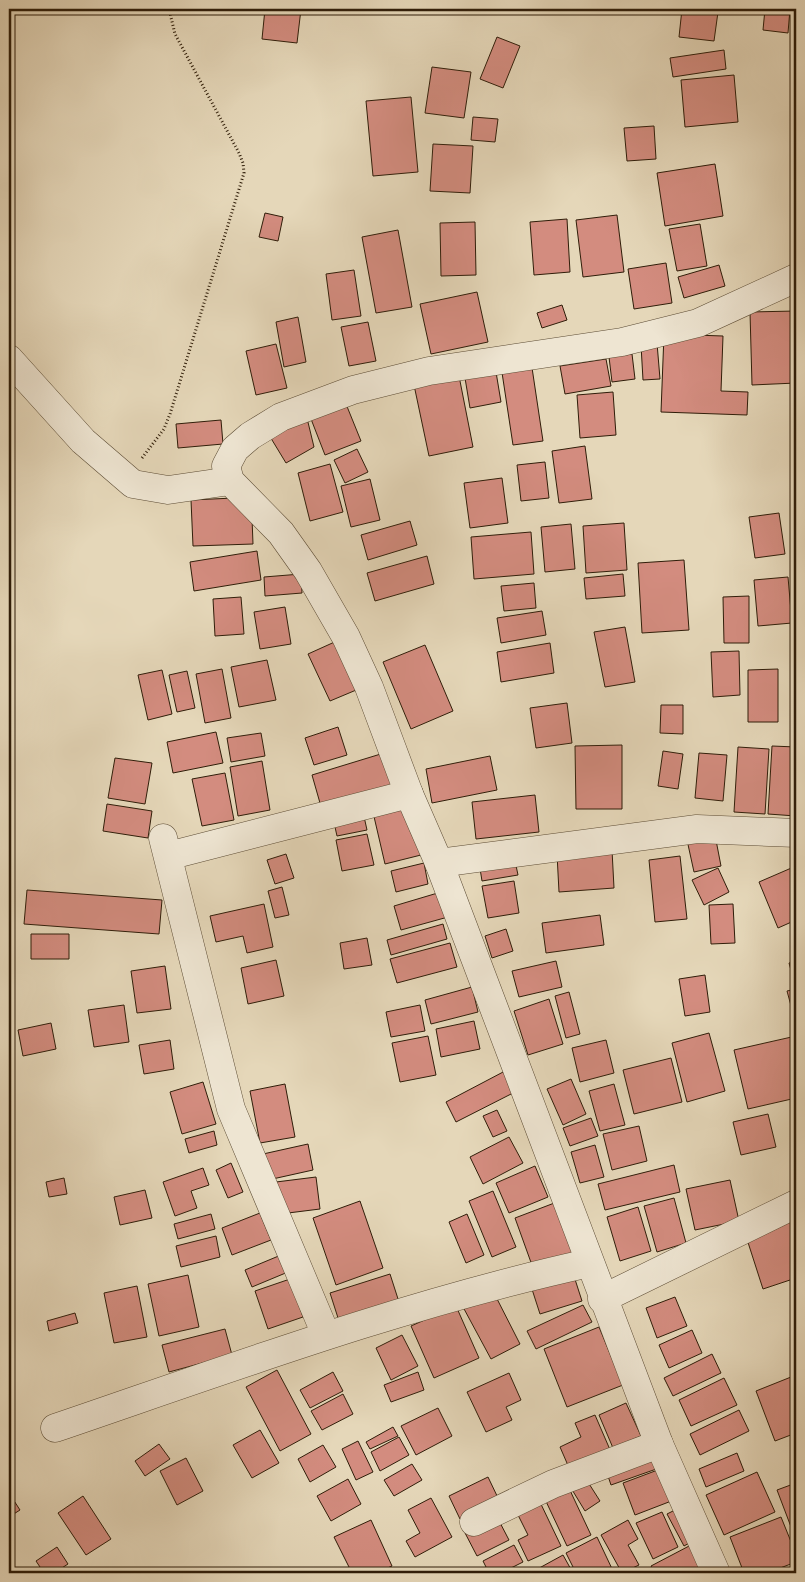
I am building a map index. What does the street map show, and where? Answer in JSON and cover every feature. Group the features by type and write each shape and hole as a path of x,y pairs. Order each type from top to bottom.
{"street":[{"path":"716,1573 659,1444 602,1299 439,863 409,794 369,687 308,571 281,533 230,481 226,466 235,449 250,436 281,416 353,390 429,371 622,342 698,323 796,278"},
{"path":"9,359 83,441 129,481 168,490 230,481"},
{"path":"326,1335 231,1109 165,847 409,794"},
{"path":"439,863 697,829 796,833"},
{"path":"602,1299 796,1204"},
{"path":"55,1428 326,1335 516,1279 589,1263"},
{"path":"474,1522 553,1484 659,1444"}],"path":[{"path":"129,481 156,440 170,414 244,173 239,153 175,34 169,9"}],"building":[{"path":"265,9 301,9 297,43 262,39"},
{"path":"682,9 718,12 714,41 679,37"},
{"path":"765,9 790,9 788,33 763,30"},
{"path":"497,37 520,46 503,88 480,79"},
{"path":"724,50 726,69 673,77 670,58"},
{"path":"432,67 471,72 464,118 425,113"},
{"path":"734,75 738,122 685,127 681,80"},
{"path":"411,97 418,172 373,176 366,101"},
{"path":"473,117 498,119 495,142 471,140"},
{"path":"654,126 656,159 627,161 624,128"},
{"path":"433,144 473,146 470,193 430,191"},
{"path":"715,164 723,216 665,226 657,173"},
{"path":"265,213 283,217 278,241 259,237"},
{"path":"617,215 624,272 583,277 576,220"},
{"path":"567,219 570,272 534,275 530,222"},
{"path":"475,222 476,275 441,276 440,223"},
{"path":"700,224 707,266 677,271 669,229"},
{"path":"398,230 412,307 376,313 362,237"},
{"path":"666,263 672,303 634,309 628,269"},
{"path":"719,265 725,286 684,298 678,277"},
{"path":"354,270 361,316 332,320 326,274"},
{"path":"477,292 488,342 431,354 420,304"},
{"path":"562,305 567,320 542,328 537,313"},
{"path":"796,311 796,383 752,385 750,312"},
{"path":"298,317 306,362 284,367 276,322"},
{"path":"368,322 376,361 349,366 341,327"},
{"path":"664,334 723,336 721,391 748,392 747,415 661,412"},
{"path":"657,343 660,379 643,380 641,345"},
{"path":"276,344 287,388 256,395 246,351"},
{"path":"632,354 635,379 612,382 609,357"},
{"path":"606,359 611,386 565,394 560,366"},
{"path":"531,361 543,441 513,445 501,366"},
{"path":"495,366 501,402 470,408 464,372"},
{"path":"459,376 473,447 429,456 414,385"},
{"path":"613,392 616,435 580,438 577,395"},
{"path":"346,404 361,441 325,455 311,419"},
{"path":"306,414 314,447 286,463 269,435"},
{"path":"221,420 223,444 178,448 176,424"},
{"path":"585,446 592,499 559,503 552,451"},
{"path":"357,449 368,472 345,483 334,460"},
{"path":"545,462 549,498 521,501 517,465"},
{"path":"330,464 343,512 310,521 298,473"},
{"path":"502,478 508,523 470,528 464,483"},
{"path":"370,479 380,520 351,527 341,486"},
{"path":"234,498 252,518 253,544 193,546 191,500"},
{"path":"779,513 785,554 755,558 749,517"},
{"path":"410,521 417,545 368,560 361,535"},
{"path":"624,523 627,570 586,573 583,526"},
{"path":"571,524 575,569 545,572 541,527"},
{"path":"531,532 534,574 474,579 471,537"},
{"path":"257,551 261,580 194,591 190,562"},
{"path":"427,556 434,584 375,601 367,573"},
{"path":"684,560 689,630 642,633 638,563"},
{"path":"301,574 302,593 265,596 264,577"},
{"path":"623,574 625,596 586,599 584,578"},
{"path":"788,577 792,623 758,626 754,580"},
{"path":"534,583 536,608 504,611 501,586"},
{"path":"749,596 749,643 724,643 723,597"},
{"path":"241,597 244,634 215,636 213,599"},
{"path":"285,607 291,644 260,649 254,612"},
{"path":"542,611 546,635 501,643 497,618"},
{"path":"625,627 635,682 605,687 594,632"},
{"path":"339,640 361,688 330,701 308,654"},
{"path":"550,643 554,673 501,682 497,652"},
{"path":"425,645 453,711 411,729 383,662"},
{"path":"739,651 740,695 713,697 711,652"},
{"path":"267,660 276,700 239,707 231,667"},
{"path":"222,669 231,718 205,723 196,674"},
{"path":"778,669 778,722 748,722 748,670"},
{"path":"162,670 172,714 148,720 138,675"},
{"path":"187,671 195,708 177,712 169,675"},
{"path":"567,703 572,743 536,748 530,708"},
{"path":"661,705 683,705 683,734 660,733"},
{"path":"338,727 347,755 314,765 305,738"},
{"path":"216,732 223,763 173,773 167,742"},
{"path":"261,733 265,756 231,762 227,738"},
{"path":"622,745 622,809 576,809 575,746"},
{"path":"772,746 796,747 796,816 768,814"},
{"path":"738,747 769,749 765,814 734,812"},
{"path":"663,751 683,754 678,789 658,786"},
{"path":"384,753 395,789 322,810 312,775"},
{"path":"699,753 727,755 723,801 695,798"},
{"path":"490,756 497,790 432,803 426,769"},
{"path":"115,758 152,763 145,804 108,798"},
{"path":"262,761 270,810 238,816 230,767"},
{"path":"225,773 234,820 202,826 192,779"},
{"path":"535,795 539,832 476,839 472,802"},
{"path":"408,799 421,855 385,864 372,808"},
{"path":"107,804 152,811 148,838 103,831"},
{"path":"363,812 367,830 337,836 333,818"},
{"path":"367,834 374,865 342,871 336,840"},
{"path":"715,835 721,866 694,872 687,840"},
{"path":"612,850 614,888 559,892 557,854"},
{"path":"286,854 294,878 275,884 267,860"},
{"path":"514,856 518,875 482,881 479,862"},
{"path":"680,856 687,919 655,922 649,860"},
{"path":"424,863 428,884 396,892 391,871"},
{"path":"796,866 796,920 778,928 759,882"},
{"path":"718,868 729,892 704,905 692,880"},
{"path":"514,881 519,913 488,918 482,886"},
{"path":"282,887 289,915 275,918 268,891"},
{"path":"27,890 162,900 159,934 24,924"},
{"path":"441,892 448,917 401,930 394,906"},
{"path":"264,904 273,947 247,953 243,936 216,942 210,916"},
{"path":"733,904 735,943 711,944 709,905"},
{"path":"600,915 604,945 546,953 542,923"},
{"path":"443,924 447,939 391,955 387,940"},
{"path":"506,929 513,951 492,958 485,936"},
{"path":"31,934 69,934 69,959 31,959"},
{"path":"367,938 372,965 344,969 340,943"},
{"path":"450,943 457,967 397,983 390,959"},
{"path":"276,960 284,996 248,1004 241,968"},
{"path":"556,961 562,987 519,997 512,971"},
{"path":"796,961 796,980 794,981 789,963"},
{"path":"165,966 171,1009 137,1013 131,971"},
{"path":"705,975 710,1012 685,1016 679,979"},
{"path":"472,987 478,1012 431,1024 425,1000"},
{"path":"796,989 796,1024 787,991"},
{"path":"569,992 580,1034 566,1038 555,996"},
{"path":"549,999 563,1044 528,1055 514,1011"},
{"path":"124,1005 129,1042 94,1047 88,1010"},
{"path":"420,1005 425,1031 391,1037 386,1012"},
{"path":"474,1021 480,1049 441,1057 436,1029"},
{"path":"51,1023 56,1049 23,1056 18,1030"},
{"path":"709,1033 725,1091 687,1102 672,1043"},
{"path":"428,1036 436,1075 400,1082 392,1043"},
{"path":"796,1036 796,1098 748,1109 734,1050"},
{"path":"170,1040 174,1069 144,1074 139,1045"},
{"path":"606,1040 614,1073 580,1082 572,1048"},
{"path":"671,1058 682,1102 634,1114 623,1070"},
{"path":"505,1071 515,1092 456,1122 446,1102"},
{"path":"571,1079 586,1114 563,1125 547,1089"},
{"path":"203,1082 216,1124 182,1134 170,1092"},
{"path":"285,1084 295,1137 260,1143 250,1091"},
{"path":"614,1084 625,1125 600,1131 589,1091"},
{"path":"497,1110 507,1131 493,1137 483,1116"},
{"path":"768,1114 776,1147 741,1155 733,1122"},
{"path":"591,1118 598,1136 570,1146 563,1128"},
{"path":"639,1126 647,1161 612,1170 603,1134"},
{"path":"214,1131 217,1145 189,1153 185,1139"},
{"path":"509,1137 523,1163 483,1184 470,1157"},
{"path":"308,1144 313,1170 268,1180 263,1154"},
{"path":"595,1145 604,1177 580,1183 571,1152"},
{"path":"231,1163 243,1192 228,1198 216,1170"},
{"path":"674,1165 680,1192 605,1210 598,1184"},
{"path":"535,1166 548,1197 509,1213 496,1183"},
{"path":"203,1168 209,1185 191,1191 197,1208 175,1216 163,1182"},
{"path":"316,1177 320,1209 280,1214 276,1182"},
{"path":"64,1178 67,1194 49,1197 46,1182"},
{"path":"730,1180 739,1221 695,1230 686,1189"},
{"path":"145,1190 152,1218 120,1225 114,1197"},
{"path":"493,1191 516,1247 492,1257 469,1201"},
{"path":"674,1198 686,1243 657,1252 644,1206"},
{"path":"360,1201 383,1268 336,1285 313,1218"},
{"path":"557,1202 576,1252 533,1268 515,1218"},
{"path":"638,1207 651,1251 620,1261 607,1217"},
{"path":"260,1213 271,1240 232,1255 222,1228"},
{"path":"211,1214 215,1229 178,1239 174,1224"},
{"path":"467,1214 484,1255 466,1263 449,1222"},
{"path":"792,1214 796,1228 796,1278 763,1289 744,1230"},
{"path":"216,1236 220,1257 181,1267 176,1246"},
{"path":"281,1255 288,1272 252,1287 245,1270"},
{"path":"572,1270 582,1301 540,1314 530,1283"},
{"path":"390,1274 399,1302 339,1321 330,1293"},
{"path":"188,1275 199,1327 159,1336 148,1284"},
{"path":"290,1279 303,1317 268,1329 255,1291"},
{"path":"137,1286 147,1337 114,1343 104,1293"},
{"path":"493,1291 520,1344 491,1359 463,1307"},
{"path":"675,1297 687,1326 657,1338 646,1308"},
{"path":"583,1305 592,1322 536,1349 527,1331"},
{"path":"456,1306 479,1358 434,1378 411,1326"},
{"path":"75,1313 78,1323 49,1331 47,1321"},
{"path":"599,1327 623,1385 567,1407 544,1349"},
{"path":"225,1329 232,1355 169,1372 162,1345"},
{"path":"692,1330 702,1353 669,1368 659,1345"},
{"path":"402,1335 418,1366 391,1380 376,1348"},
{"path":"712,1354 721,1373 673,1396 664,1378"},
{"path":"277,1370 311,1434 280,1451 246,1387"},
{"path":"333,1372 343,1391 310,1408 300,1390"},
{"path":"418,1372 424,1390 391,1402 384,1385"},
{"path":"509,1373 521,1400 506,1407 512,1420 486,1432 467,1392"},
{"path":"796,1375 796,1433 775,1441 756,1391"},
{"path":"724,1378 737,1405 691,1426 679,1400"},
{"path":"343,1394 353,1414 322,1430 311,1411"},
{"path":"626,1403 641,1436 613,1448 599,1415"},
{"path":"438,1408 452,1436 416,1455 401,1426"},
{"path":"739,1410 749,1431 700,1455 690,1434"},
{"path":"595,1415 611,1452 570,1470 560,1447 581,1437 575,1423"},
{"path":"393,1427 398,1436 370,1449 366,1442"},
{"path":"260,1430 279,1463 252,1478 233,1445"},
{"path":"399,1437 409,1455 380,1471 371,1452"},
{"path":"358,1441 373,1472 356,1480 342,1449"},
{"path":"159,1444 170,1459 145,1476 135,1461"},
{"path":"323,1445 336,1467 310,1482 298,1459"},
{"path":"656,1449 662,1467 611,1485 605,1467"},
{"path":"737,1453 744,1471 706,1487 699,1469"},
{"path":"186,1458 203,1491 177,1505 160,1471"},
{"path":"412,1464 422,1480 394,1496 384,1480"},
{"path":"663,1468 674,1500 635,1515 623,1483"},
{"path":"757,1472 775,1512 724,1535 706,1495"},
{"path":"488,1477 499,1500 460,1519 449,1496"},
{"path":"348,1479 361,1504 331,1521 317,1496"},
{"path":"586,1479 600,1501 585,1511 571,1488"},
{"path":"796,1483 796,1540 777,1490"},
{"path":"567,1484 591,1535 567,1546 543,1495"},
{"path":"9,1493 20,1510 9,1517"},
{"path":"83,1496 111,1539 86,1555 58,1513"},
{"path":"431,1498 452,1537 415,1557 406,1541 420,1533 408,1510"},
{"path":"539,1500 561,1546 528,1561 518,1540 528,1535 516,1511"},
{"path":"681,1507 698,1538 684,1546 667,1514"},
{"path":"662,1512 678,1547 653,1559 636,1523"},
{"path":"496,1515 509,1540 477,1556 464,1531"},
{"path":"781,1517 796,1554 796,1562 767,1573 744,1573 730,1537"},
{"path":"371,1520 392,1566 376,1573 352,1573 334,1537"},
{"path":"628,1520 638,1539 628,1545 639,1565 622,1573 601,1535"},
{"path":"597,1537 614,1573 576,1573 566,1553"},
{"path":"514,1545 523,1562 501,1573 489,1573 483,1561"},
{"path":"691,1545 702,1567 689,1573 655,1573 651,1566"},
{"path":"57,1547 68,1564 54,1573 44,1573 36,1561"},
{"path":"563,1555 573,1573 532,1572"}]}
